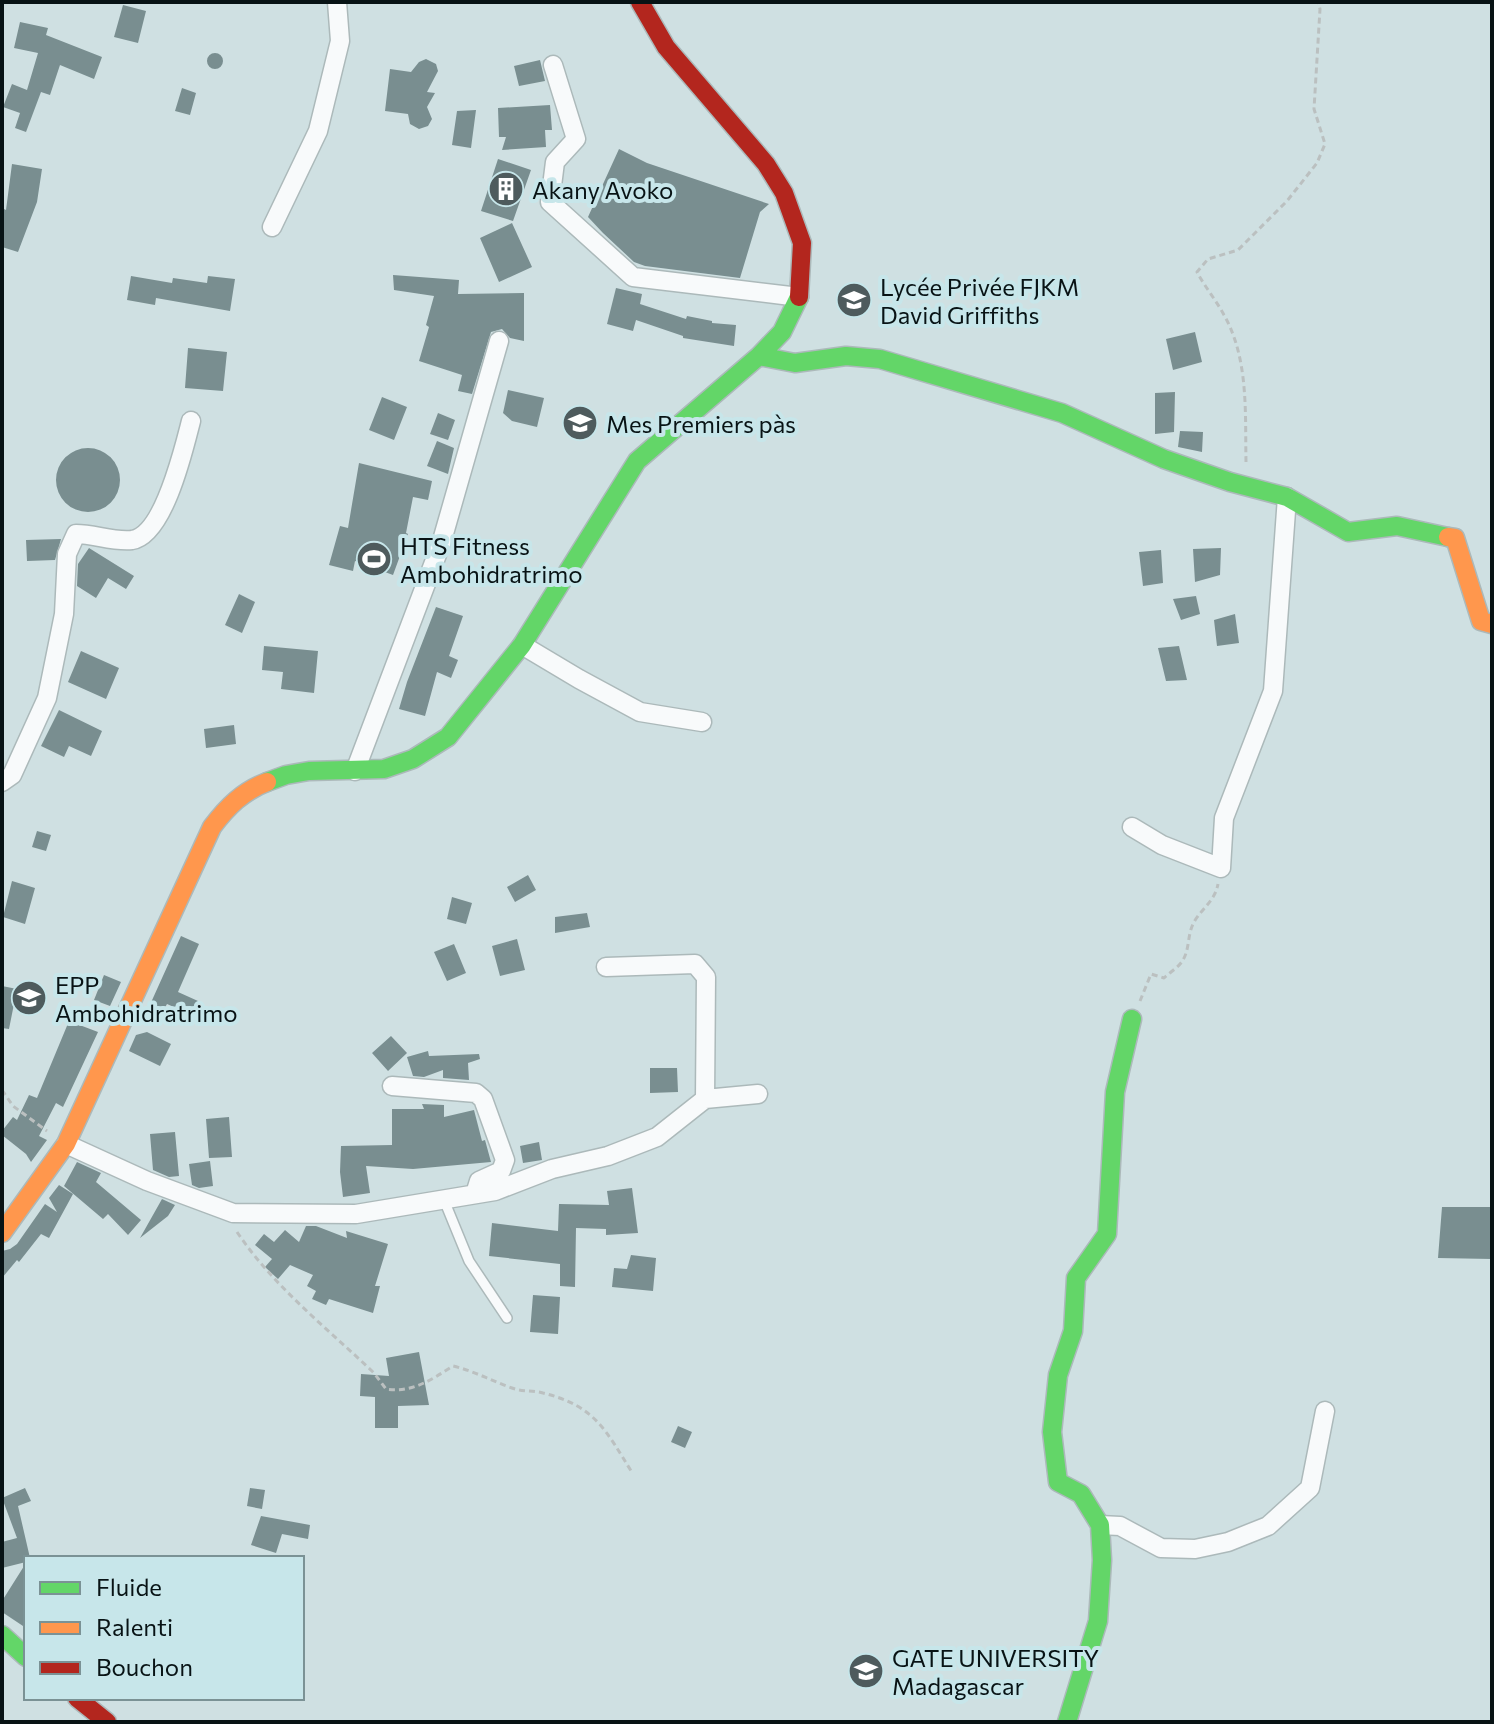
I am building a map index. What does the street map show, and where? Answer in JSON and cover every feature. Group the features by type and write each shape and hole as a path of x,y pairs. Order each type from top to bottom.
{"main road":[{"path":"2,1233 66,1144 212,827 225,809 257,786 286,775 309,771 384,769 413,759 448,737 522,645 637,461 759,356 782,332 799,297 802,243 784,193 766,164 666,47 640,2"},
{"path":"759,356 795,363 846,356 880,359 1062,413 1164,459 1287,497 1348,532 1397,526 1455,538 1481,621 1492,624"},
{"path":"1067,1722 1098,1621 1102,1560 1100,1525 1081,1494 1058,1482 1052,1432 1058,1375 1073,1331 1076,1278 1107,1234 1115,1092 1132,1019"},
{"path":"2,1635 24,1655"},
{"path":"80,1700 107,1722"}],"street":[{"path":"272,227 318,131 340,41 337,2"},
{"path":"553,65 576,139 555,162 550,202 568,219 633,277 799,297"},
{"path":"355,771 441,544 499,341"},
{"path":"2,782 12,775 47,698 64,614 67,554 76,534 135,540 153,525 176,473 191,421"},
{"path":"1132,827 1162,845 1221,868 1224,818 1273,691 1287,497"},
{"path":"522,645 640,712 702,722"},
{"path":"606,967 695,964 706,977 705,1099"},
{"path":"392,1086 476,1093 483,1099 505,1160 501,1171 479,1181 475,1194"},
{"path":"66,1144 147,1181 233,1213 356,1214 495,1191 552,1169 608,1156 657,1137 705,1099 758,1094"},
{"path":"1100,1525 1120,1526 1161,1548 1184,1549 1228,1542 1268,1526 1310,1488 1325,1411"}],"lane":[{"path":"444,1200 469,1261 507,1318"}],"path":[{"path":"1239,484 1246,464 1247,424 1239,357 1224,314 1197,272 1208,259 1238,250 1287,201 1317,163 1325,144 1314,109 1318,2"},
{"path":"1143,994 1151,974 1164,978 1182,963 1194,922 1216,895 1221,868"},
{"path":"2,1090 13,1106 66,1144"},
{"path":"233,1213 235,1230 257,1262 283,1291 374,1373 386,1389 402,1392 417,1387 453,1366 515,1390 539,1392 567,1400 600,1421 633,1474"}],"building":[{"path":"123,5 146,11 138,43 114,37"},
{"path":"20,22 48,28 46,35 102,57 94,79 60,65 50,95 41,92 26,132 15,128 20,113 3,107 12,84 27,90 38,53 14,48"},
{"path":"212,53 218,53 223,61 221,67 212,69 207,64 207,58"},
{"path":"426,59 436,64 438,71 427,92 435,93 427,107 432,119 428,126 419,129 410,124 408,114 385,111 390,69 411,72"},
{"path":"540,60 545,81 519,86 514,66"},
{"path":"182,88 196,93 190,115 175,111"},
{"path":"550,105 552,130 545,130 546,147 502,150 506,137 499,137 498,108"},
{"path":"476,110 471,148 452,145 457,111"},
{"path":"619,149 647,163 769,204 760,212 740,278 645,266 634,262 603,233 588,217"},
{"name":"Akany Avoko","path":"498,159 531,170 513,221 481,211"},
{"path":"12,164 42,169 37,202 18,252 2,247 2,208 6,210"},
{"name":"Akany Avoko","path":"512,223 532,267 499,282 480,238"},
{"path":"393,275 459,280 458,294 524,293 524,341 510,338 502,329 491,332 472,394 458,391 462,375 419,361 434,296 394,290"},
{"path":"131,276 172,283 173,278 207,283 208,276 235,279 230,311 156,298 155,305 127,300"},
{"path":"616,288 642,294 640,304 686,319 687,316 736,325 734,346 683,338 636,320 633,331 607,324"},
{"path":"1195,332 1202,362 1173,370 1166,339"},
{"path":"188,348 227,352 223,391 185,388"},
{"path":"508,390 544,398 537,427 512,421 503,413"},
{"path":"1175,392 1174,432 1155,434 1155,393"},
{"path":"382,397 407,407 394,440 369,430"},
{"path":"438,413 455,420 448,440 430,434"},
{"path":"1180,431 1203,432 1202,452 1178,447"},
{"path":"437,441 454,448 448,474 427,466"},
{"path":"88,448 106,454 114,462 120,480 114,498 106,506 88,512 70,506 62,498 56,480 62,462 70,454"},
{"path":"359,463 432,481 428,500 413,497 408,534 393,575 355,561 353,571 329,565 340,526 348,528"},
{"path":"61,539 55,560 27,561 26,540"},
{"path":"89,548 134,576 126,589 108,578 96,598 77,586 78,564"},
{"path":"1221,548 1220,575 1195,582 1193,549"},
{"path":"1161,550 1163,583 1143,586 1139,552"},
{"path":"239,594 255,602 242,633 225,625"},
{"path":"1196,596 1200,614 1181,620 1173,599"},
{"path":"436,607 463,616 449,656 458,660 451,678 437,672 425,716 399,709"},
{"path":"1235,614 1239,643 1217,646 1214,620"},
{"path":"264,646 318,651 314,693 281,689 283,672 262,670"},
{"path":"1179,646 1187,680 1166,681 1158,648"},
{"path":"81,651 119,668 106,699 68,682"},
{"path":"59,710 102,731 91,756 69,746 64,757 41,746"},
{"path":"234,725 236,744 206,748 204,729"},
{"path":"37,831 51,835 46,851 32,847"},
{"path":"528,875 536,890 515,902 507,887"},
{"path":"12,881 35,888 25,924 3,917"},
{"path":"452,897 472,903 466,924 447,919"},
{"path":"587,913 590,927 555,933 555,917"},
{"path":"181,936 199,944 178,992 198,1001 192,1015 167,1004 156,1024 144,1018"},
{"path":"517,939 525,970 500,976 492,946"},
{"path":"454,944 466,973 447,981 434,952"},
{"path":"104,975 121,982 110,1006 94,1000"},
{"path":"2,986 17,989 9,1029 2,1028"},
{"path":"69,1021 98,1032 63,1107 56,1103 39,1136 47,1140 31,1162 26,1154 2,1135 2,1131 13,1117 17,1120 29,1095 37,1098"},
{"path":"147,1032 171,1044 160,1066 129,1051 136,1035"},
{"path":"391,1036 407,1053 388,1071 372,1053"},
{"path":"428,1051 429,1056 479,1054 480,1059 468,1063 469,1080 443,1078 443,1070 424,1077 413,1076 407,1057"},
{"path":"650,1068 677,1068 678,1092 650,1093"},
{"path":"422,1104 444,1105 444,1117 474,1110 491,1162 413,1169 366,1166 370,1193 343,1197 341,1146 392,1145 392,1109 424,1109"},
{"path":"229,1117 232,1157 209,1158 206,1119"},
{"path":"175,1132 179,1176 169,1177 153,1170 150,1134"},
{"path":"539,1142 542,1160 523,1163 520,1146"},
{"path":"210,1161 213,1186 199,1188 192,1185 189,1164"},
{"path":"77,1162 101,1173 96,1182 141,1220 128,1235 108,1214 103,1219 64,1186"},
{"path":"59,1185 73,1194 49,1238 41,1234 2,1278 2,1251 17,1244 45,1204 57,1212 49,1198"},
{"path":"632,1188 638,1233 606,1235 606,1229 576,1228 575,1287 560,1286 560,1264 489,1256 492,1223 558,1231 559,1204 609,1205 607,1191"},
{"path":"162,1199 175,1205 168,1216 140,1238"},
{"path":"1442,1207 1490,1207 1492,1259 1438,1258"},
{"path":"306,1226 316,1226 347,1238 346,1231 388,1244 375,1286 380,1286 373,1313 329,1299 326,1305 312,1299 316,1291 307,1286 313,1275 290,1265 278,1279 265,1267 272,1259 255,1245 264,1234 274,1242 285,1230 299,1242"},
{"path":"631,1255 656,1258 653,1291 612,1287 614,1268 627,1269"},
{"path":"533,1295 560,1297 558,1334 530,1332"},
{"path":"419,1352 429,1405 398,1406 398,1428 375,1428 375,1397 360,1396 361,1374 389,1376 386,1358"},
{"path":"678,1426 692,1432 685,1448 671,1442"},
{"path":"25,1488 31,1501 18,1506 30,1556 24,1556 24,1562 2,1568 2,1542 17,1538 2,1498"},
{"path":"250,1488 265,1490 262,1509 247,1506"},
{"path":"261,1516 310,1525 308,1539 282,1534 276,1553 251,1545"},
{"path":"24,1566 24,1627 2,1612 2,1601"}],"traffic: fast":[{"path":"267,782 309,771 384,769 413,759 448,737 522,645 637,461 759,356 782,332 799,297"},
{"path":"759,356 795,363 846,356 880,359 1062,413 1164,459 1230,482 1287,497 1348,532 1397,526 1448,537"},
{"path":"1067,1722 1098,1621 1102,1560 1100,1525 1081,1494 1058,1482 1052,1432 1058,1375 1073,1331 1076,1278 1107,1234 1115,1092 1132,1019"},
{"path":"2,1635 24,1655"}],"traffic: slow":[{"path":"1448,537 1455,538 1481,621 1492,624"},
{"path":"2,1233 66,1144 212,827 236,800 267,782"}],"traffic: jam":[{"path":"640,2 666,47 766,164 784,193 802,243 799,297"},
{"path":"80,1700 107,1722"}],"place":[{"name":"Akany Avoko","path":"506,189"},
{"name":"Lycée Privée FJKM David Griffiths","path":"854,300"},
{"name":"Mes Premiers pàs","path":"580,423"},
{"name":"HTS Fitness Ambohidratrimo","path":"374,559"},
{"name":"EPP Ambohidratrimo","path":"29,998"},
{"name":"GATE UNIVERSITY Madagascar","path":"866,1671"}]}
